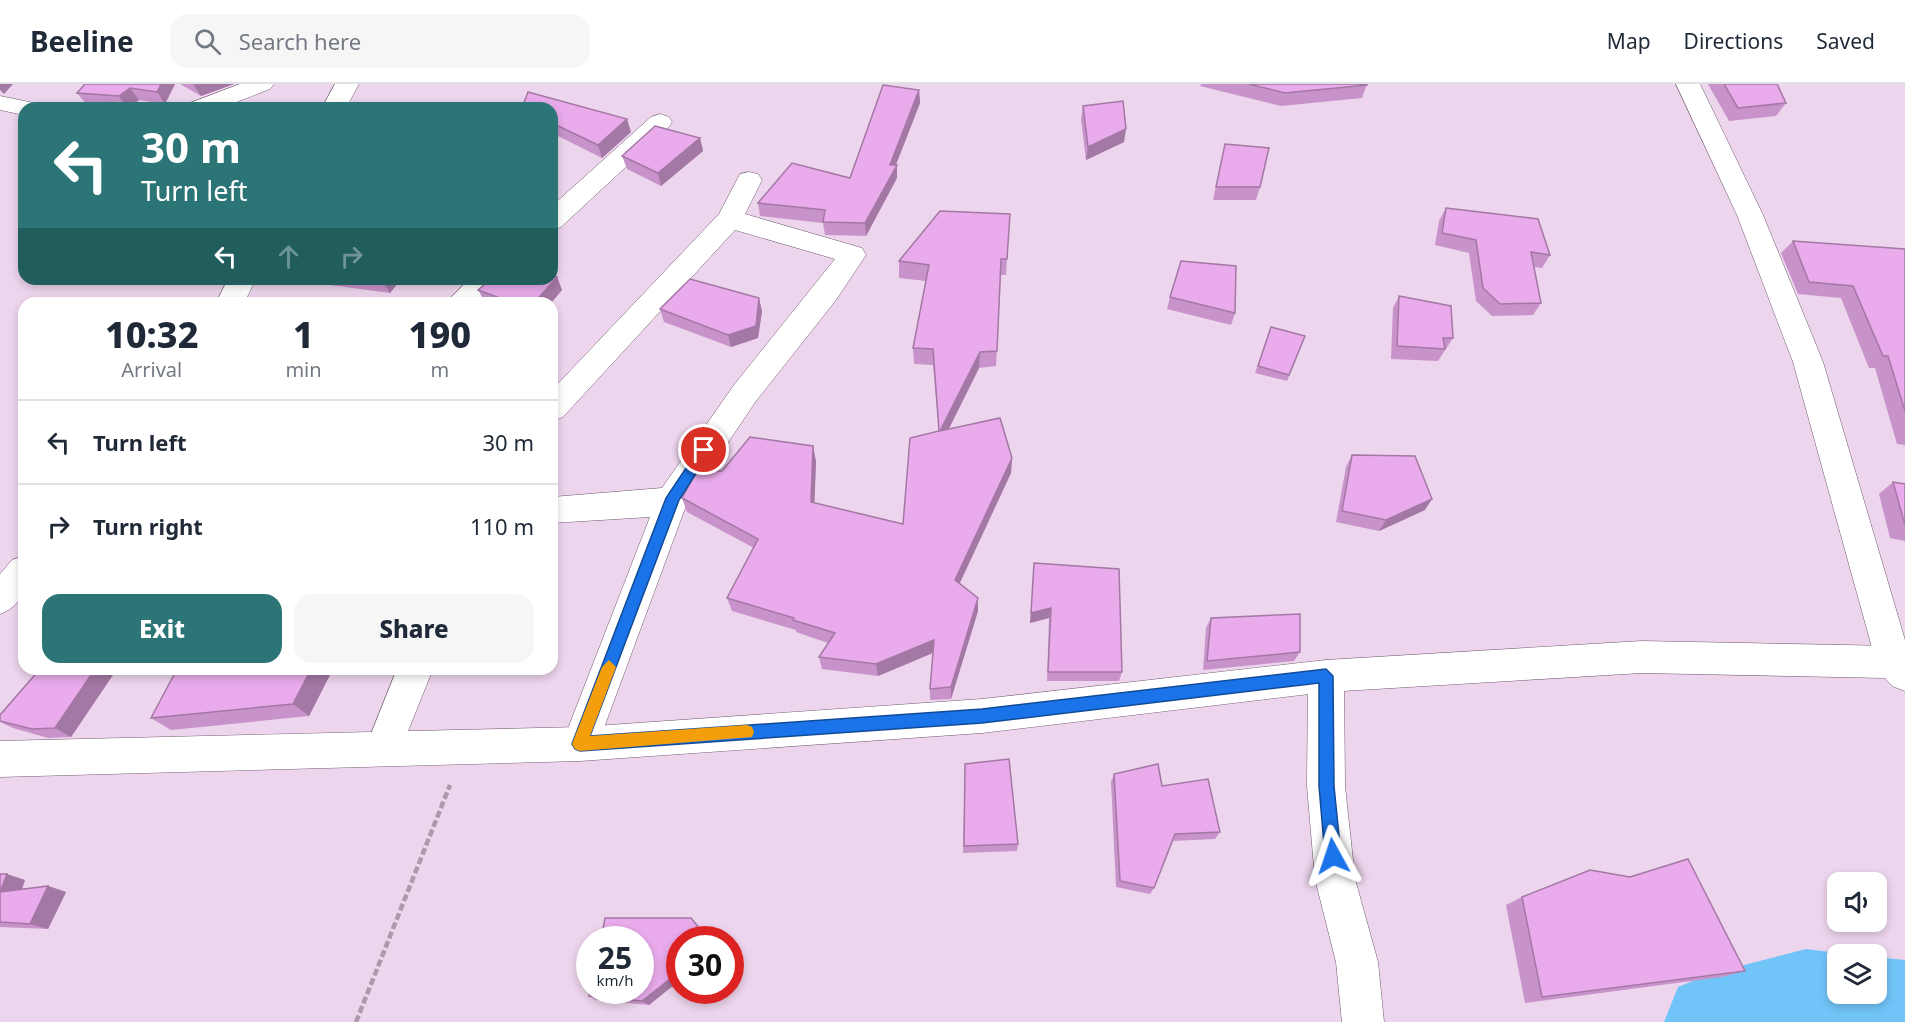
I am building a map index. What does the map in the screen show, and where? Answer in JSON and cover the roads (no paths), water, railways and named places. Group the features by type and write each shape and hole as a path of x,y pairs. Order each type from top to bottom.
{"street":[{"path":"215,102 262,84"},
{"path":"337,102 347,84"},
{"path":"0,759 580,744 982,716 1326,676 1642,657 1900,669 1808,362 1750,215 1688,84"},
{"path":"0,103 18,107"},
{"path":"558,216 660,122"},
{"path":"558,403 730,219 749,180"},
{"path":"580,744 673,498 745,393 826,293 852,255 730,219"},
{"path":"467,297 480,285"},
{"path":"558,510 654,504 673,498"},
{"path":"0,599 18,577"},
{"path":"383,749 413,675"},
{"path":"1326,676 1326,786 1335,879 1357,962 1363,1022"}],"waterway":[{"path":"1713,1022 1806,998 1905,1009"}]}
